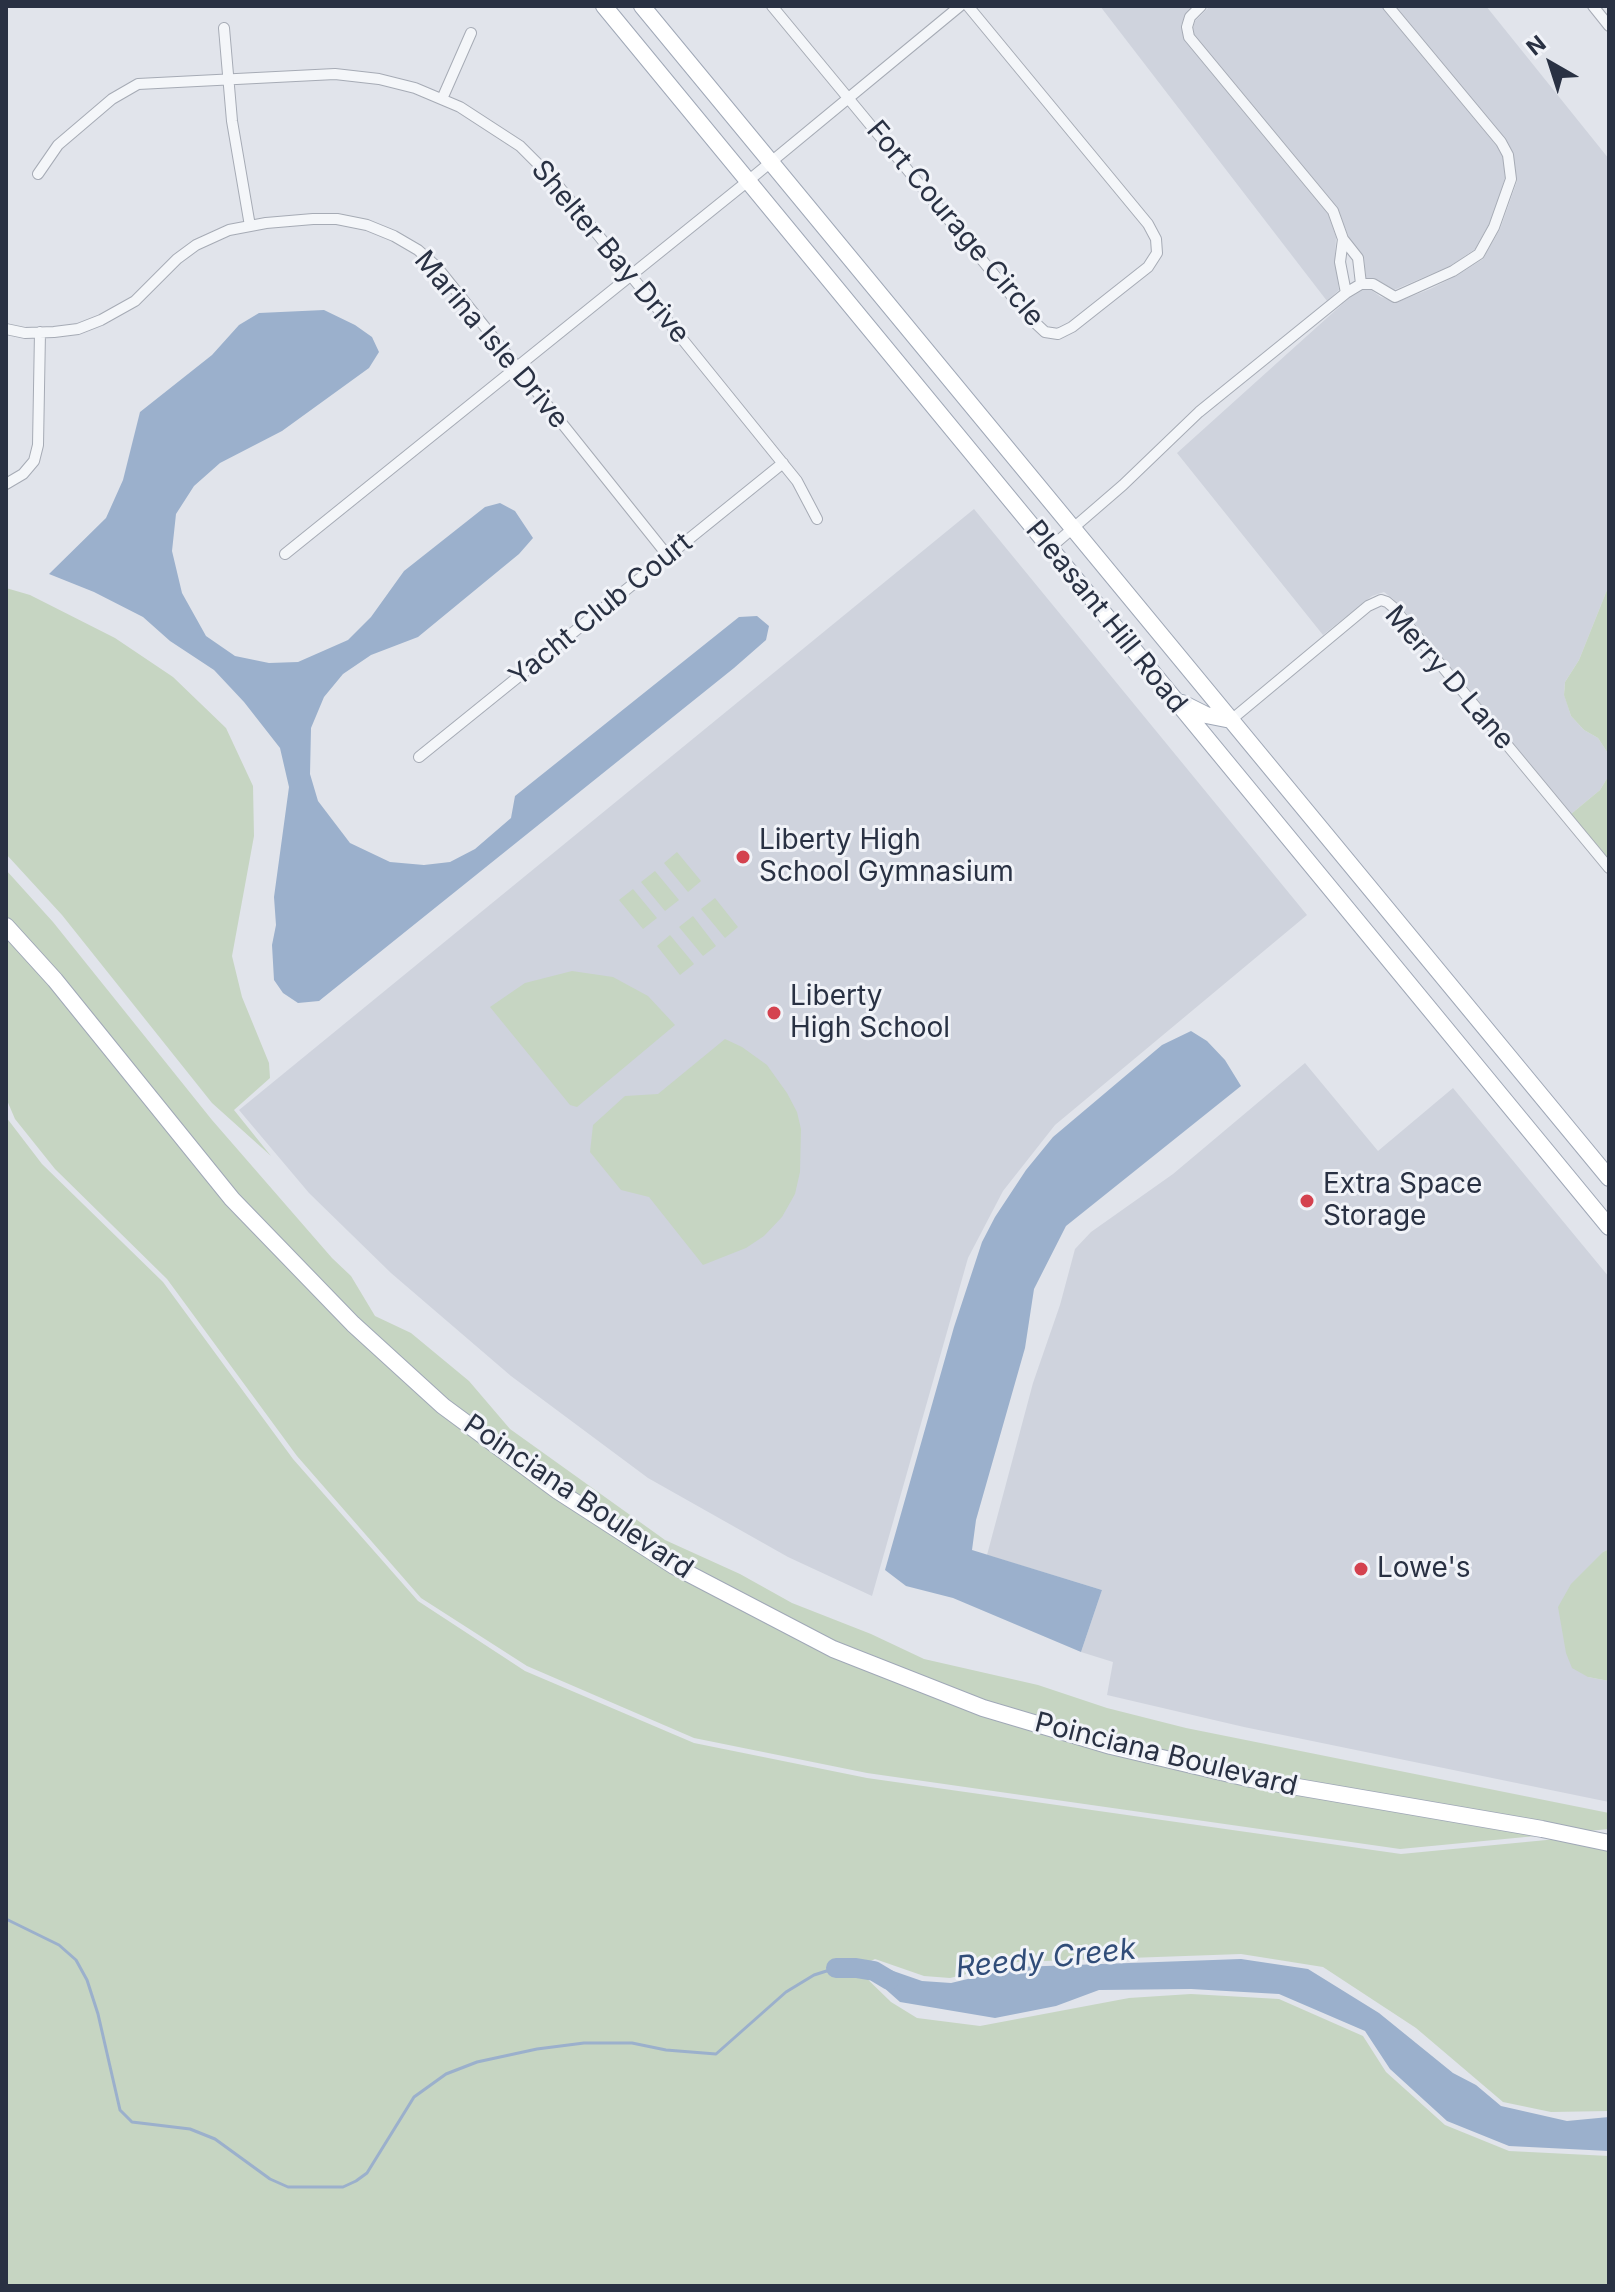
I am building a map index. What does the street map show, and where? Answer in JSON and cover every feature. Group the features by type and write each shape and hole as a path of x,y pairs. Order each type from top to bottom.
{"main road":[{"name":"Pleasant Hill Road","path":"604,6 1609,1227"},
{"name":"Pleasant Hill Road","path":"642,6 1609,1178"},
{"path":"1173,698 1206,715 1231,720"},
{"name":"Poinciana Boulevard","path":"6,926 55,980 232,1199 353,1324 443,1406 558,1491 674,1566 833,1649 983,1708 1111,1746 1251,1779 1609,1843"}],"street":[{"path":"772,6 848,98"},
{"path":"285,554 960,6"},
{"name":"Fort Courage Circle","path":"848,98 1030,318 1045,332 1058,334 1072,327 1148,267 1157,253 1156,239 1148,224 968,6"},
{"path":"1201,6 1190,17 1187,27 1189,37 1333,211 1343,239 1358,258 1361,284"},
{"path":"1050,548 1199,412 1346,293 1361,284 1373,284 1395,297 1453,271 1479,254 1494,227 1511,179 1508,155 1501,142 1388,6"},
{"path":"1593,6 1609,26"},
{"path":"224,28 232,121 250,226"},
{"path":"442,99 471,33"},
{"name":"Shelter Bay Drive","path":"38,174 58,145 126,90 138,84 335,74 379,79 442,99 460,107 520,146 552,178 797,481 817,519"},
{"name":"Marina Isle Drive","path":"6,329 25,333 78,329 122,311 196,245 229,230 313,219 337,219 367,225 418,250 437,267 668,556"},
{"path":"1343,239 1340,262 1346,293"},
{"path":"6,484 23,474 34,461 38,445 40,332"},
{"name":"Yacht Club Court","path":"419,757 783,463"},
{"name":"Merry D Lane","path":"1231,720 1368,606 1381,600 1387,602 1609,868"}],"shaded area":[{"path":"1100,6 1192,6 1181,25 1185,41 1328,214 1336,237 1335,262 1339,290 1327,301"},
{"path":"1210,6 1381,6 1503,157 1505,178 1489,224 1475,249 1450,266 1394,290 1376,279 1366,278 1364,258 1349,238 1337,207 1194,35 1195,21"},
{"path":"1395,6 1486,6 1609,159 1609,585 1579,660 1565,682 1564,694 1571,716 1584,730 1598,738 1609,755 1609,775 1600,790 1571,814 1398,603 1384,592 1372,596 1323,635 1177,453 1348,299 1363,290 1371,290 1397,302 1430,289 1483,259 1500,229 1517,181 1513,153 1505,139"},
{"name":"Liberty High School","path":"974,509 1307,915 1055,1125 1003,1191 968,1258 872,1596 788,1557 648,1478 511,1376 391,1273 309,1193 239,1110"},
{"path":"1305,1063 1378,1151 1453,1088 1609,1277 1609,1549 1603,1552 1588,1677 1609,1681 1609,1802 1244,1727 1107,1695 1113,1662 1081,1652 1102,1590 987,1555 1033,1383 1060,1305 1075,1249 1091,1232 1173,1174"}],"green space":[{"path":"1609,585 1609,755 1598,738 1584,730 1571,716 1564,695 1565,682 1579,660"},
{"path":"6,588 30,595 115,638 173,677 226,728 253,786 254,836 232,956 242,997 269,1063 270,1078 234,1110 271,1156 212,1103 62,915 6,854"},
{"path":"1609,775 1609,860 1571,814 1600,790"},
{"path":"677,852 701,881 688,892 664,863"},
{"path":"6,870 53,922 212,1120 351,1276 375,1316 411,1333 469,1381 510,1429 665,1540 740,1574 792,1603 924,1659 1038,1685 1107,1708 1186,1728 1609,1813 1609,1829 1400,1849 867,1773 694,1738 527,1666 421,1598 297,1456 167,1279 55,1169 15,1119 6,1098"},
{"path":"655,871 679,900 665,911 641,882"},
{"path":"633,889 657,918 643,929 619,900"},
{"path":"715,898 738,927 725,938 701,909"},
{"path":"693,916 716,946 703,956 679,927"},
{"path":"670,935 694,964 680,975 657,946"},
{"path":"572,971 613,977 648,996 675,1025 577,1107 570,1105 490,1007 525,983"},
{"path":"725,1039 767,1065 787,1093 797,1112 801,1129 800,1172 795,1194 782,1217 764,1236 746,1248 703,1265 649,1197 621,1190 590,1152 593,1125 625,1096 658,1094"},
{"path":"6,1117 42,1164 163,1282 293,1459 418,1601 525,1671 694,1743 867,1778 1401,1854 1609,1834 1609,2111 1551,2112 1503,2102 1416,2028 1323,1967 1241,1954 1017,1962 950,1978 924,1976 875,1959 856,1968 891,2002 917,2018 980,2026 1129,1998 1191,1994 1279,1999 1363,2036 1386,2072 1445,2125 1509,2151 1609,2156 1609,2286 6,2286"},
{"path":"1609,1549 1609,1681 1588,1677 1572,1668 1566,1653 1558,1607 1571,1584"}],"water":[{"path":"324,310 372,337 379,352 369,368 282,431 220,463 194,486 176,514 172,551 182,593 206,636 235,656 269,663 298,662 348,640 371,617 404,571 485,507 500,503 515,511 533,538 519,554 418,637 371,655 343,674 324,697 311,728 310,774 318,801 350,843 390,862 424,865 450,862 475,849 511,818 515,796 739,617 757,616 769,626 766,640 734,668 319,1001 298,1003 283,993 274,980 274,897 289,787 280,748 214,670 170,641 143,617 49,574 106,518 123,480 140,412 212,355 239,325 259,313"},
{"path":"1191,1031 1207,1041 1225,1060 1241,1086 1066,1226 1034,1289 1025,1348 976,1520 972,1550 1102,1590 1081,1652 953,1598 906,1586 885,1570 954,1327 982,1242 995,1217 1026,1170 1053,1137 1162,1045"},
{"path":"1241,1959 1308,1969 1379,2013 1453,2073 1476,2085 1501,2106 1567,2121 1609,2117 1609,2151 1509,2146 1447,2121 1390,2069 1365,2031 1279,1994 1191,1989 1099,1990 1056,2006 995,2018 900,2002 864,1970 876,1965 922,1981 951,1983 1018,1967"}],"waterway":[{"name":"Reedy Creek","path":"6,1919 59,1945 76,1960 87,1980 98,2014 120,2110 132,2122 190,2129 215,2139 270,2179 288,2187 343,2187 356,2181 367,2173 414,2097 446,2074 477,2062 584,2043 632,2043 666,2050 716,2054 786,1992 814,1975 836,1968"},
{"name":"Reedy Creek","path":"836,1968 874,1971 889,1980"}],"place":[{"name":"Liberty High School Gymnasium","path":"743,857"},
{"name":"Liberty High School","path":"774,1013"},
{"name":"Extra Space Storage","path":"1307,1201"},
{"name":"Lowe's","path":"1361,1569"}]}
